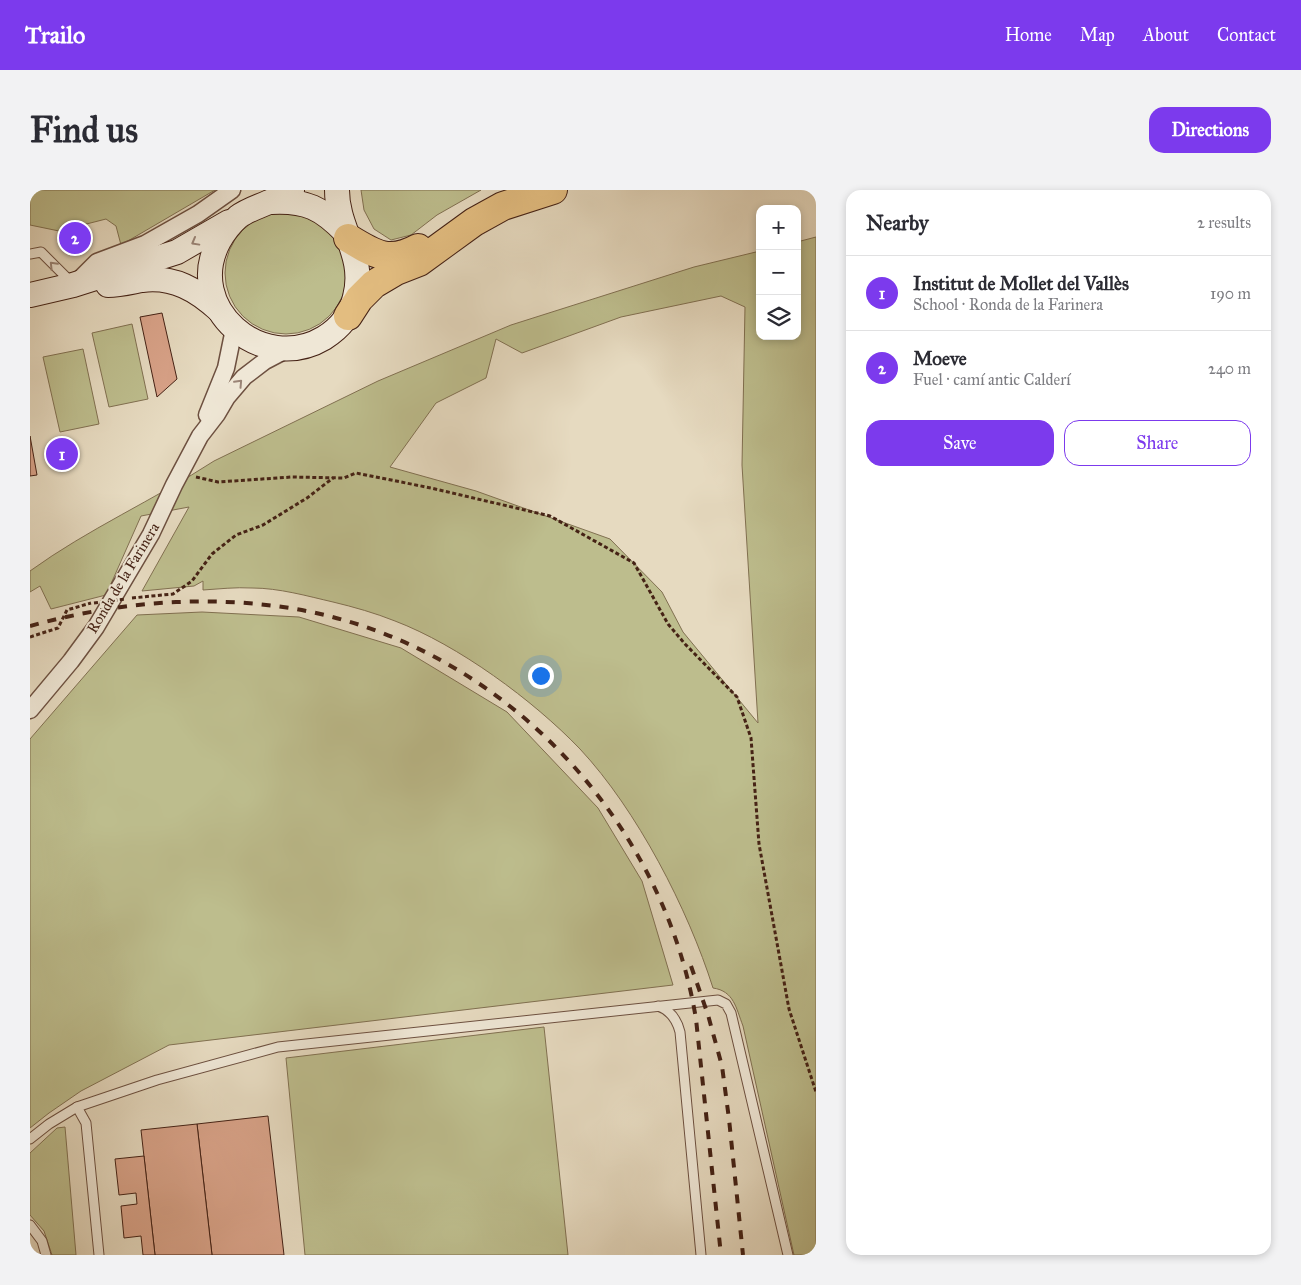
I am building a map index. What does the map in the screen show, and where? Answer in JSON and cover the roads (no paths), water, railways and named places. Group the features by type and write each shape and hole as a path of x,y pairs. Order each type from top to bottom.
{"highway":[{"path":"347,236 372,253 380,256 404,255 426,243 478,206 515,190"},
{"path":"348,316 359,299 374,284 396,271 419,262 474,222 504,206 553,190"}],"street":[{"path":"74,285 97,262 145,244 198,214 232,190"},
{"path":"30,294 74,285 177,252 250,209 270,202 292,190"},
{"path":"74,285 116,285 155,279 169,280 194,290 219,310 234,329 254,343 286,350 312,345 335,331 348,316 355,299 358,284 358,265 338,205 338,190"},
{"path":"270,202 300,202 320,209 334,220 347,236"},
{"path":"219,310 212,295 210,281 211,263 216,248 225,232 237,218"},
{"name":"Ronda de la Farinera","path":"200,436 209,408 226,368 234,329"},
{"name":"Ronda de la Farinera","path":"30,710 71,661 96,627 151,534 200,436 227,397 244,377 265,361 286,350"}],"lane":[{"path":"30,254 40,252 74,285"},
{"path":"30,1139 49,1124 77,1107 157,1080 278,1047 718,1000 729,1008 788,1255"},
{"path":"651,1006 662,1008 669,1012 676,1021 680,1032 701,1255"},
{"path":"77,1107 86,1123 99,1255"},
{"path":"30,1225 42,1241 46,1255"}],"railway":[{"path":"30,626 93,612 156,603 251,603 283,607 359,625 431,655 497,696 555,747 605,806 647,872 677,943 696,1019 721,1255"},
{"path":"691,966 708,1015 722,1066 743,1255"}],"place":[{"name":"Moeve","path":"75,238"},
{"name":"Institut de Mollet del Vallès","path":"62,454"}]}
